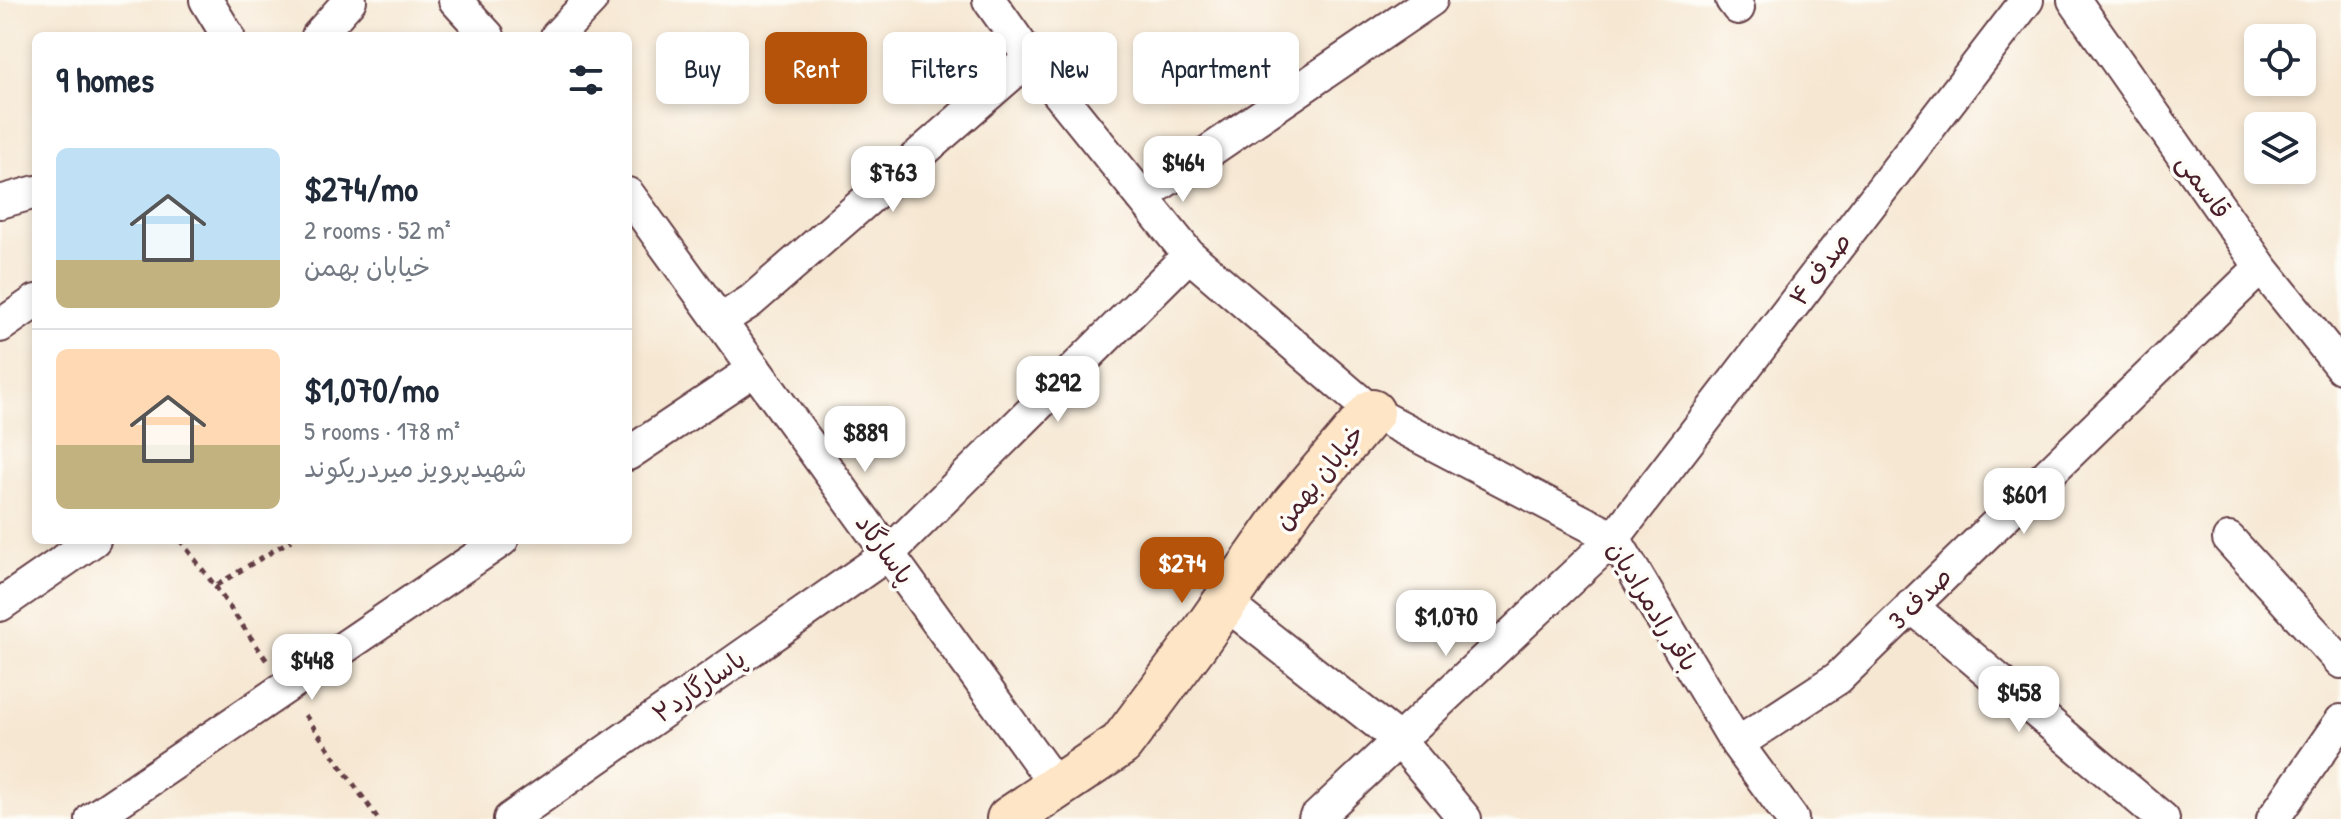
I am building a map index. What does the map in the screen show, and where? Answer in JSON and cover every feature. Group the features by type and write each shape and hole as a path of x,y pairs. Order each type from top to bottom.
{"street":[{"path":"206,0 226,32"},
{"path":"322,32 350,0"},
{"path":"455,0 484,32"},
{"path":"561,32 591,0"},
{"name":"باقر رادمرادیان","path":"989,0 1022,47"},
{"path":"1142,197 1431,0"},
{"name":"صدف ۴","path":"1315,819 1614,538 2027,0"},
{"name":"قاسمی","path":"2074,0 2261,267 2341,367"},
{"path":"720,321 751,301 1022,65"},
{"name":"باقر رادمرادیان","path":"1067,104 1189,255 1372,412 1614,538 1737,744 1792,819"},
{"path":"0,202 32,193"},
{"name":"پاسارگاد","path":"632,200 1057,787"},
{"name":"پاسارگارد۲","path":"510,819 888,554 1189,255"},
{"name":"صدف 3","path":"1737,744 1838,678 2261,267"},
{"path":"0,326 32,304"},
{"path":"632,451 755,369"},
{"name":"خیابان بهمن","path":"1009,819 1121,744 1294,504 1372,412"},
{"path":"2229,539 2341,662"},
{"path":"0,605 88,544"},
{"path":"92,819 496,544"},
{"path":"1225,603 1399,740 1465,819"},
{"path":"1911,606 2163,819"},
{"path":"2273,819 2341,721"}],"path":[{"path":"183,544 215,586 284,544"}]}
